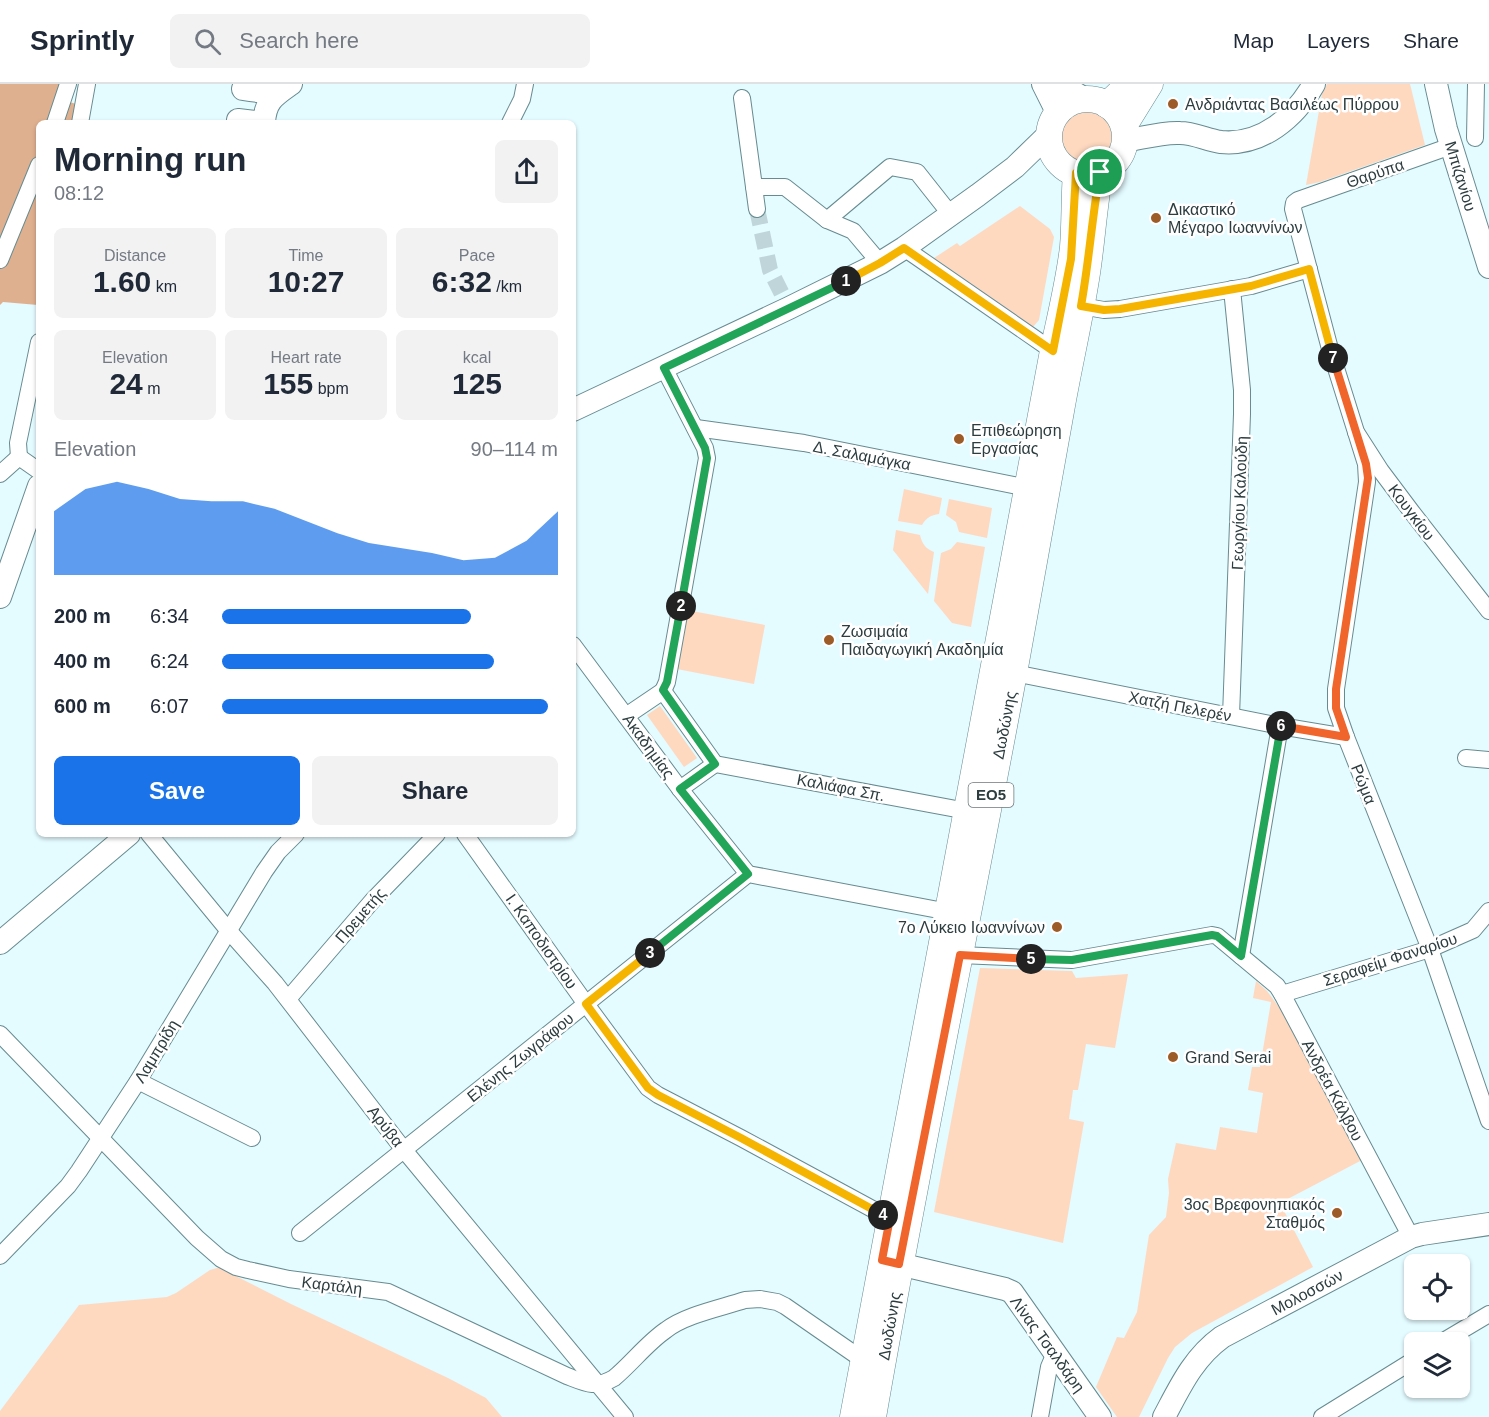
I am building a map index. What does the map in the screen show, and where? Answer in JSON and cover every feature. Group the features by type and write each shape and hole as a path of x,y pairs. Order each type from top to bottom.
{"main road":[{"path":"1129,84 1096,102 1069,104 1054,124 1050,141 1055,156 1066,168 1088,173 1115,162 1122,152 1124,134 1150,84"},
{"path":"1096,102 1119,116 1124,134"},
{"name":"Δωδώνης","path":"873,1417 891,1262 890,1218 1088,173"},
{"name":"Δωδώνης","path":"853,1417 863,1360 891,1262 960,955 1014,673 1087,274 1094,207 1088,173"}],"street":[{"path":"55,120 68,84"},
{"path":"81,120 87,84"},
{"path":"238,120 243,105 243,87 268,92 289,84"},
{"path":"264,120 264,113 269,102 289,84"},
{"path":"512,120 522,99 525,84"},
{"path":"576,409 789,308 880,263 904,248 1015,167 1054,124 1043,84"},
{"path":"1060,84 1096,102"},
{"path":"1124,134 1178,133 1219,142 1235,143 1247,140 1269,132 1288,118 1314,84"},
{"name":"Μπιζανίου","path":"1436,84 1451,146 1487,254"},
{"path":"1475,138 1476,84"},
{"path":"742,98 757,209"},
{"name":"Θαρύπα","path":"1298,200 1451,146"},
{"path":"827,220 890,167 916,172 951,215"},
{"path":"0,260 36,172"},
{"path":"754,187 785,187 827,220 853,231 880,263"},
{"name":"Κουγκίου","path":"1298,200 1294,203 1293,209 1330,349 1356,432 1381,471 1489,611"},
{"path":"904,248 1053,351"},
{"path":"1081,306 1104,310 1120,309 1251,286 1309,269"},
{"name":"Γεωργίου Καλούδη","path":"1231,716 1242,414 1242,390 1232,289"},
{"path":"19,457 18,443 36,356"},
{"path":"626,716 663,690 667,682 707,466 705,448 664,368"},
{"name":"Δ. Σαλαμάγκα","path":"696,428 804,443 1028,488"},
{"name":"Ρώμα","path":"1356,432 1368,478 1336,689 1336,708 1430,950 1489,1121"},
{"path":"19,457 36,469"},
{"path":"0,474 19,457"},
{"path":"0,597 36,495"},
{"name":"Ακαδημίας","path":"576,649 680,789 748,874"},
{"name":"Χατζή Πελερέν","path":"1014,673 1346,737"},
{"path":"663,690 715,764 680,789"},
{"path":"1241,956 1280,726"},
{"path":"1466,758 1489,760"},
{"name":"Καλιάφα Σπ.","path":"715,764 968,811"},
{"path":"0,944 125,837"},
{"name":"Αρύβα","path":"151,837 275,983 404,1150 624,1417"},
{"name":"Λαμπρίδη","path":"0,1256 68,1186 138,1081 269,864 293,837"},
{"name":"Πρεμετής","path":"288,999 373,900 434,837"},
{"name":"Ι. Καποδιστρίου","path":"467,837 648,1088 890,1218"},
{"path":"748,874 949,912"},
{"name":"Ελένης Ζωγράφου","path":"300,1233 748,874"},
{"name":"Σεραφείμ Φαναρίου","path":"1282,994 1430,950 1473,930 1489,911"},
{"name":"Ανδρέα Κάλβου","path":"960,955 1072,960 1212,935 1217,936 1277,986 1411,1237"},
{"name":"Καρτάλη","path":"0,1034 197,1238 228,1263 289,1280 388,1292 567,1376 586,1384 597,1385"},
{"path":"138,1081 252,1138"},
{"name":"Μολοσσών","path":"1164,1417 1197,1359 1222,1337 1411,1237 1489,1224"},
{"name":"Λίνας Τσαλδάρη","path":"891,1262 1009,1290 1015,1295 1100,1417"},
{"path":"597,1385 614,1378 661,1333 673,1325 753,1299 767,1300 785,1306 863,1360"},
{"path":"1459,1332 1489,1314"},
{"path":"1040,1417 1049,1367 1055,1353"},
{"path":"1322,1417 1404,1366"}],"shaded area":[{"path":"0,84 60,84 57,98 76,104 73,120 36,120 36,305 3,302 0,305"},
{"path":"1327,84 1410,84 1425,145 1306,185 1322,94"},
{"path":"1082,112 1092,112 1105,119 1112,132 1112,142 1105,155 1092,162 1082,162 1073,158 1066,151 1062,142 1062,132 1066,123 1073,116"},
{"path":"1020,206 1050,229 1054,237 1039,320 1033,327 934,258 957,243 960,246"},
{"path":"904,489 942,498 939,514 929,517 922,525 898,521"},
{"path":"949,499 992,508 987,538 959,532 956,522 946,515"},
{"path":"896,530 920,535 925,546 934,552 928,594 893,550"},
{"path":"957,542 985,547 971,627 952,623 934,601 941,553 951,549"},
{"path":"687,610 765,625 754,684 677,669"},
{"path":"660,706 697,758 684,767 647,715"},
{"path":"980,968 1072,971 1076,978 1128,974 1115,1048 1086,1044 1078,1090 1073,1090 1069,1119 1084,1122 1063,1243 934,1212"},
{"path":"1256,981 1267,991 1293,1026 1362,1160 1280,1203 1313,1267 1192,1333 1175,1347 1168,1358 1139,1417 1117,1417 1096,1387 1117,1337 1124,1338 1137,1312 1149,1235 1166,1217 1168,1179 1176,1143 1216,1150 1220,1127 1257,1133 1263,1093 1248,1090 1252,1067 1260,1067 1271,1002 1253,998"},
{"path":"217,1268 448,1378 486,1398 502,1417 0,1417 0,1411 79,1305 167,1297"}],"tunnel":[{"path":"757,209 770,270 789,308"}],"place":[{"name":"Ανδριάντας Βασιλέως Πύρρου","path":"1173,104"},
{"name":"Δικαστικό Μέγαρο Ιωαννίνων","path":"1156,218"},
{"name":"Επιθεώρηση Εργασίας","path":"959,439"},
{"name":"Ζωσιμαία Παιδαγωγική Ακαδημία","path":"829,640"},
{"name":"7ο Λύκειο Ιωαννίνων","path":"1057,927"},
{"name":"Grand Serai","path":"1173,1057"},
{"name":"3ος Βρεφονηπιακός Σταθμός","path":"1337,1213"}],"route":[{"path":"1100,172 1081,306 1104,310 1120,309 1251,286 1309,269 1330,349 1366,464 1368,478 1336,689 1336,708 1346,737 1280,726 1241,956 1217,936 1212,935 1072,960 960,955 899,1264 882,1260 890,1218 648,1088 586,1004 748,874 680,789 715,764 663,690 667,682 707,466 705,448 664,368 858,274 904,248 1053,351 1071,259 1076,173 1088,175 1100,172"}]}
